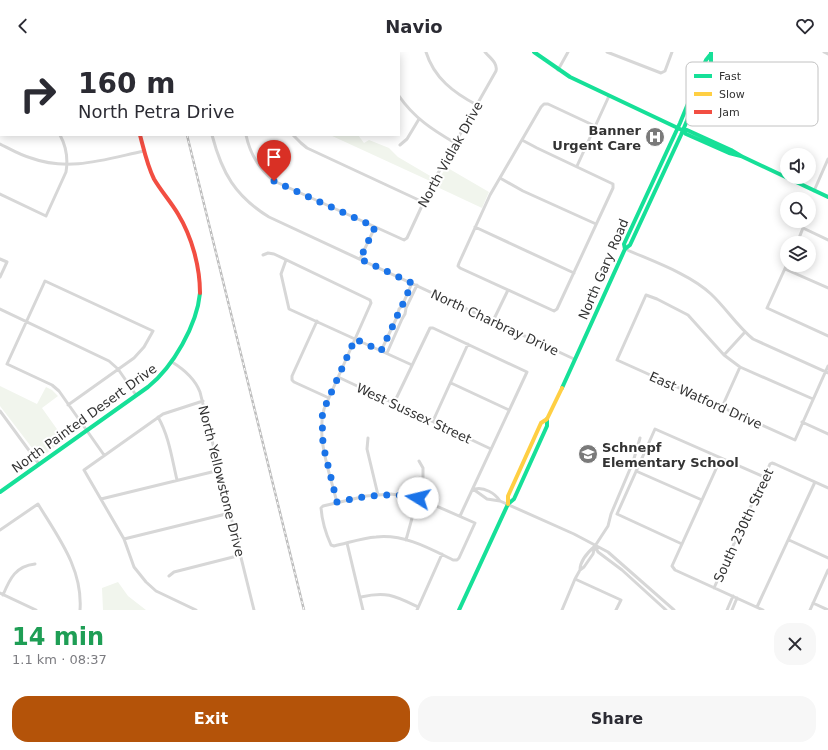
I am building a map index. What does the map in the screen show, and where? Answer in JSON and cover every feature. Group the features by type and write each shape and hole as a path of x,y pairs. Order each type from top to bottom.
{"main road":[{"path":"534,52 558,70 682,130 686,134 729,153 741,156 828,197"},
{"name":"North Gary Road","path":"459,610 508,504 508,496 541,423 547,419 625,249 624,244 686,107"},
{"path":"625,249 630,245 686,121"},
{"name":"North Painted Desert Drive","path":"0,492 160,377 172,362 197,310 200,301 200,283 186,228 158,186 150,170 140,136"}],"street":[{"path":"426,52 430,63 442,80 459,95 477,105"},
{"name":"North Vidlak Drive","path":"375,227 404,240 407,238 423,202 496,71 497,67 485,52"},
{"path":"558,70 568,52"},
{"path":"607,52 661,73 665,71 672,52"},
{"path":"824,52 828,54"},
{"path":"576,166 609,96"},
{"path":"400,97 419,119 433,130 455,143"},
{"path":"522,140 613,184 613,188 574,273 557,309 554,311 458,266 475,227 500,178 522,140 544,104 548,104 595,126"},
{"path":"400,145 407,140 419,119"},
{"path":"0,194 46,216 66,172 67,164 64,145 60,136"},
{"name":"North Charbray Drive","path":"212,136 219,161 233,186 247,202 269,216 574,359"},
{"path":"246,136 252,156 262,170 274,181 375,227 360,259"},
{"path":"294,136 307,148 423,202"},
{"path":"0,144 30,158 43,162 67,164 92,163 144,151"},
{"path":"814,191 828,159"},
{"path":"500,178 523,191 596,224"},
{"path":"475,227 574,273"},
{"path":"799,236 803,228 828,240"},
{"path":"625,249 697,282 712,294 745,332 753,338 827,372"},
{"path":"263,254 268,253 286,260 370,300 370,305 322,417 322,437 337,502"},
{"path":"0,259 7,262 0,277"},
{"path":"286,260 281,274 289,309 412,365"},
{"path":"784,272 767,308 828,336"},
{"path":"792,272 828,288"},
{"path":"68,405 140,352 153,331 45,281 7,364 52,386 59,391 68,405 86,431 104,455"},
{"path":"381,351 412,283"},
{"path":"387,353 417,285"},
{"path":"494,321 508,290"},
{"name":"East Watford Drive","path":"724,355 688,315 657,298 646,295 617,360 795,440 802,422"},
{"path":"0,309 109,361 118,369 136,395"},
{"path":"397,314 400,317 404,317"},
{"path":"317,321 292,376 292,380 329,398"},
{"path":"394,404 430,328 433,328 527,372 474,489 460,516"},
{"path":"745,332 724,355 740,367 812,399"},
{"path":"433,421 468,344"},
{"name":"North Yellowstone Drive","path":"172,362 184,369 192,379 198,388 203,401 254,610"},
{"path":"828,366 827,372 812,399 802,422 828,434"},
{"path":"722,407 740,367"},
{"name":"West Sussex Street","path":"338,377 491,449"},
{"path":"451,383 509,410"},
{"path":"196,610 162,594 151,587 134,568 124,539 84,470 168,411 203,401"},
{"path":"0,411 39,464"},
{"path":"158,417 167,436 177,480"},
{"path":"682,544 617,514 655,429 764,477"},
{"path":"368,438 367,449 378,494"},
{"path":"562,610 575,579 580,570 584,568 593,554 595,546 608,526 611,514 633,462 640,438"},
{"path":"721,458 672,566 673,568 714,588 763,610"},
{"path":"406,540 423,478 423,468 418,461"},
{"name":"South 230th Street","path":"714,588 764,477 772,463 815,482"},
{"path":"101,499 220,470"},
{"path":"636,471 702,500"},
{"path":"757,607 815,482 828,488"},
{"path":"474,489 479,488 490,492 498,497 500,501"},
{"path":"474,489 487,499 508,504 574,534 595,546 600,547 615,557 674,610"},
{"path":"484,497 487,491"},
{"path":"378,494 401,495 418,498 475,523 459,558 457,560 453,560 417,543 385,536 334,546 331,545 325,530 321,508 337,502 378,494"},
{"path":"0,530 38,504 73,565 80,591 80,610"},
{"path":"124,539 230,513"},
{"path":"788,540 828,558"},
{"path":"347,543 364,610"},
{"path":"595,546 598,552 616,565 666,610"},
{"path":"361,597 380,594 394,595 418,608 442,554"},
{"path":"169,576 174,572 241,556"},
{"path":"35,564 26,565 16,572 10,579 2,594 36,610"},
{"path":"810,610 828,570"},
{"path":"575,579 621,600 616,610"},
{"path":"727,610 735,597"},
{"path":"732,610 735,597"},
{"path":"813,603 828,610"}],"shaded area":[{"path":"332,136 359,136 364,143 369,140 389,148 398,157 432,177 430,181"},
{"path":"446,167 489,192 482,208 435,186"},
{"path":"0,386 37,404 46,387 52,390 58,396 42,408 64,439 42,457 39,457 0,406"},
{"path":"118,582 128,596 146,610 103,610 102,588"}],"railway":[{"path":"187,136 304,610"}],"traffic: fast":[{"path":"534,52 570,77 682,130 686,134 729,153 741,156"},
{"path":"711,52 711,62"},
{"path":"705,62 710,55"},
{"path":"562,388 625,249 624,244 686,108"},
{"path":"625,249 630,245 686,123"},
{"path":"682,130 687,130 731,150 828,197"},
{"path":"0,492 148,387 157,379 175,357 189,332 198,305 200,293"},
{"path":"459,610 508,504 514,499 547,426 547,419"}],"traffic: slow":[{"path":"508,504 508,496 541,423 547,419 562,388"}],"traffic: jam":[{"path":"140,136 154,179 178,214 191,242 199,273 200,293"}],"place":[{"name":"Banner Urgent Care","path":"655,137"},
{"name":"Schnepf Elementary School","path":"588,454"}],"route":[{"path":"274,181 375,227 360,259 412,283 402,306 397,313 397,317 381,351 355,339 324,409 321,427 323,445 337,502 383,494 418,498"}]}
